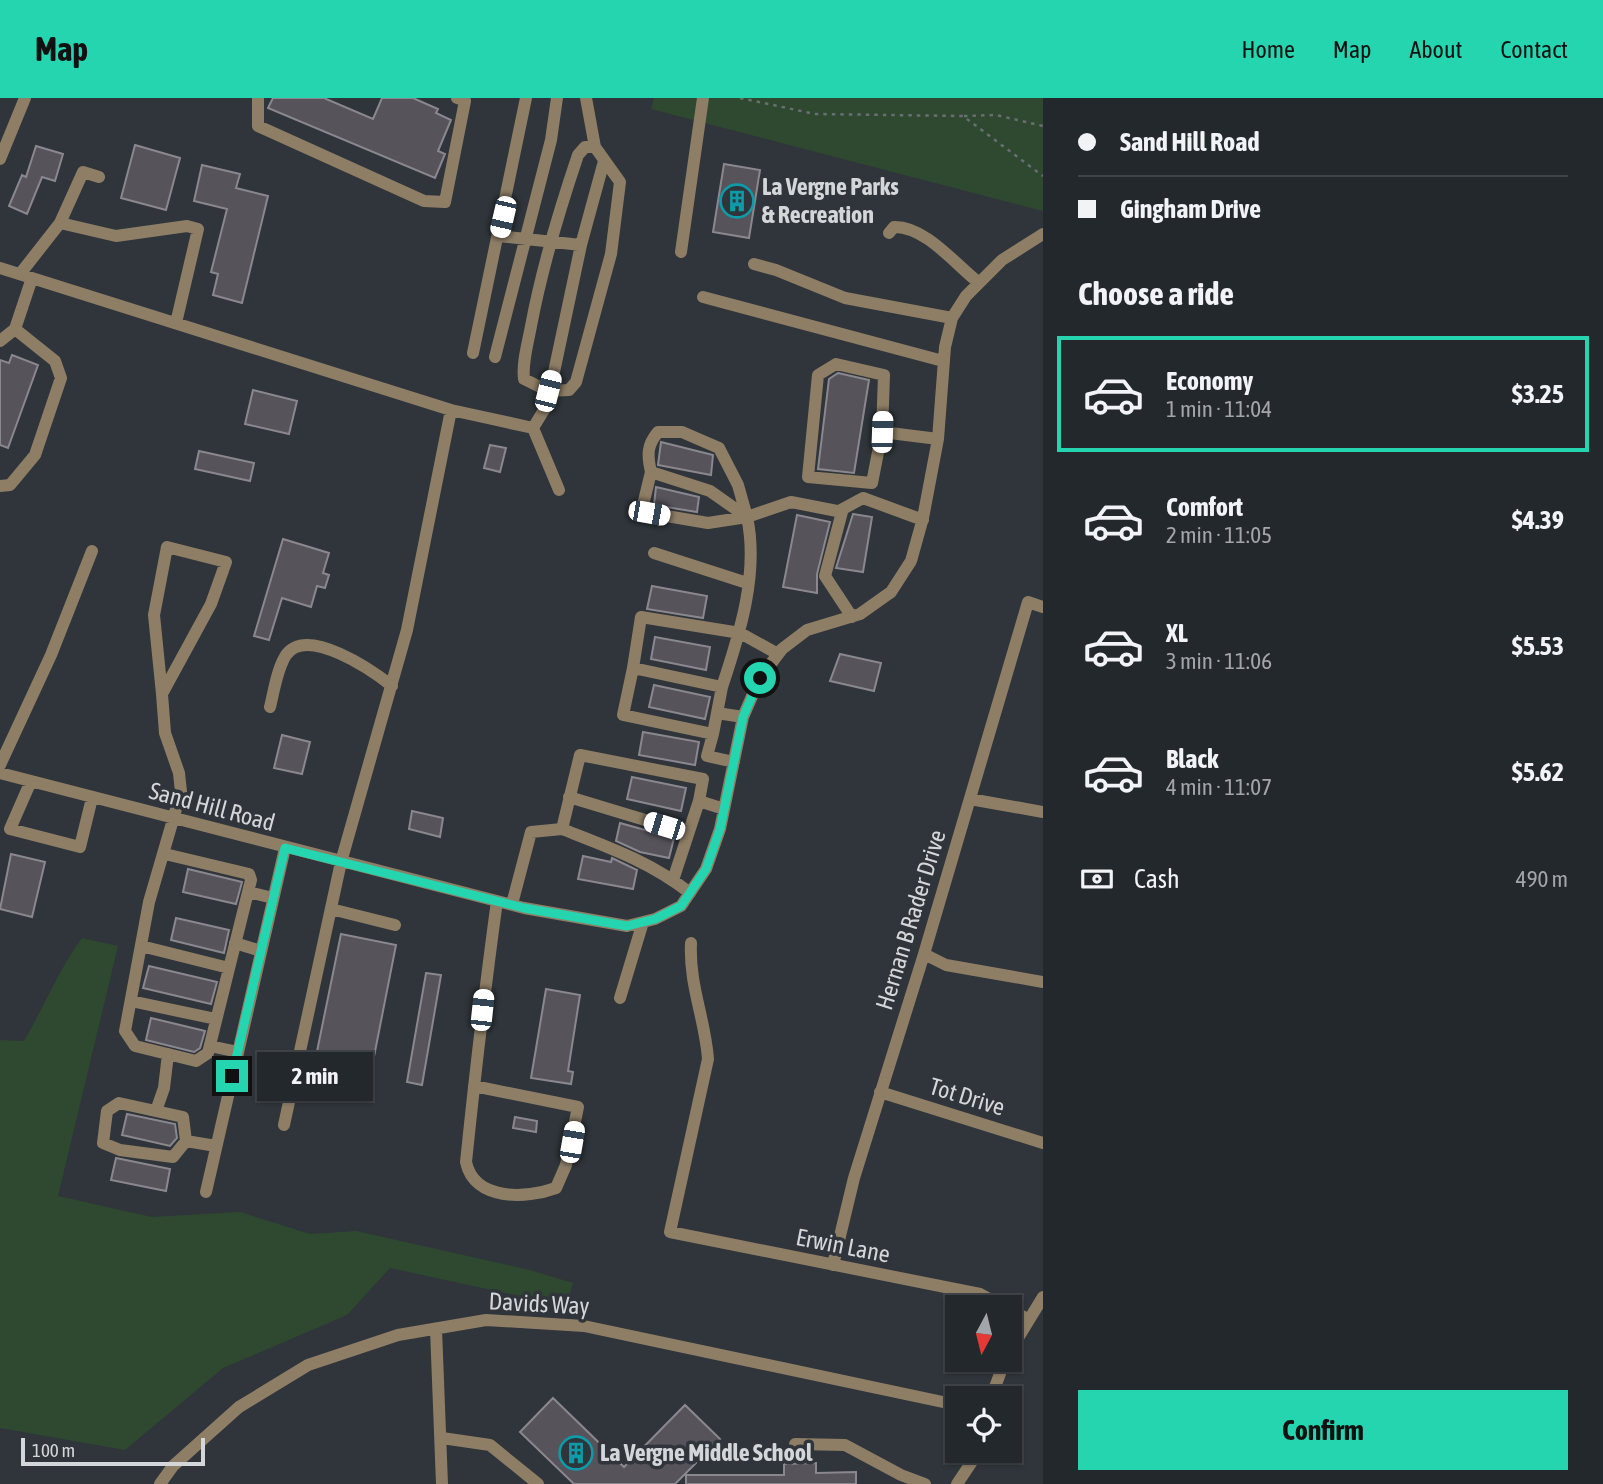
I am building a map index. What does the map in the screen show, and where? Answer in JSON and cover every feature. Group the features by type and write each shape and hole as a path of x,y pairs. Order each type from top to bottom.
{"street":[{"path":"0,159 25,98"},
{"path":"258,98 258,126 424,201 445,202 465,101 457,98"},
{"path":"473,352 526,98"},
{"path":"495,357 551,140 557,98"},
{"path":"586,98 595,147 620,182 611,254 576,382 569,390 548,391 524,379 523,369 552,240 578,155 586,147 595,147"},
{"path":"681,252 703,98"},
{"path":"533,428 547,405 581,245 604,161"},
{"path":"0,341 15,329 26,276 60,223 83,172 99,177"},
{"path":"60,223 116,236 187,226 198,229 176,323"},
{"path":"889,233 894,226 905,226 927,239 978,282"},
{"name":"Sand Hill Road","path":"0,773 512,904 627,926 681,906 706,869 724,809 743,717 760,678 778,654 807,631 852,617 891,592 911,561 923,520 938,439 943,361 952,318 978,282 1015,249 1043,234"},
{"path":"499,236 581,245"},
{"path":"754,264 845,298 952,318"},
{"path":"0,268 451,410 533,428"},
{"path":"703,297 943,361"},
{"path":"0,486 10,485 36,455 61,378 55,361 15,329"},
{"path":"836,364 884,374 882,432 872,483 808,477 818,375 836,364"},
{"path":"284,1125 341,862 407,630 451,410"},
{"path":"533,428 559,490"},
{"path":"734,762 707,756 722,687 740,633 753,545 747,517 738,485 719,448 682,432 658,432 650,442 647,457 651,471 643,505 649,513 708,523 747,517 790,502 839,511 863,498 923,520"},
{"path":"882,432 938,439"},
{"path":"651,471 710,491 747,517"},
{"path":"839,511 842,512 825,576 852,617"},
{"path":"162,694 211,604 226,562 167,547 155,615 165,733 179,774 181,792 176,820 164,854 149,902 125,1031 135,1046 196,1061 208,1053 251,880 248,874 164,854"},
{"path":"0,765 51,655 92,551"},
{"path":"654,553 747,583"},
{"name":"Hernan B Rader Drive","path":"833,1265 854,1178 924,954 1028,602 1043,607"},
{"path":"713,734 623,715 641,617 740,633 778,654"},
{"path":"270,707 285,656 292,649 304,646 346,656 368,667 392,686"},
{"path":"633,668 722,687"},
{"path":"717,713 743,717"},
{"path":"562,829 580,755 704,779 673,880"},
{"path":"30,781 10,829 80,847 92,798"},
{"path":"569,797 688,834"},
{"path":"970,799 1043,812"},
{"path":"699,801 724,809"},
{"path":"512,904 531,832 562,829 634,857 690,893"},
{"path":"205,1192 285,848"},
{"path":"248,892 273,898"},
{"path":"474,1086 578,1107 566,1165 556,1188 533,1196 506,1194 478,1186 468,1174 466,1162 474,1086 497,901"},
{"path":"331,909 395,925"},
{"path":"620,998 643,922"},
{"path":"235,943 261,951"},
{"name":"Erwin Lane","path":"691,943 690,972 706,1037 708,1059 670,1232 982,1295"},
{"path":"141,946 229,968"},
{"path":"924,954 946,965 1043,982"},
{"path":"131,1001 216,1019"},
{"path":"210,1046 238,1052"},
{"path":"156,1111 164,1088 168,1054"},
{"name":"Tot Drive","path":"880,1092 1043,1143"},
{"path":"119,1103 183,1117 187,1140 173,1157 120,1150 103,1143 107,1111 119,1103"},
{"path":"187,1140 216,1146"},
{"path":"1022,1330 1043,1297"},
{"path":"1022,1317 1028,1320"},
{"name":"Davids Way","path":"160,1484 173,1466 239,1407 308,1365 398,1335 486,1320 584,1326 945,1402"},
{"path":"436,1329 442,1484"},
{"path":"442,1438 489,1445 538,1484"},
{"path":"794,1444 845,1445 901,1475 925,1484"},
{"path":"957,1484 971,1463"}],"path":[{"path":"740,98 815,114 996,115 1043,126"},
{"path":"964,116 1043,176"}],"green space":[{"path":"654,98 1043,98 1043,211 651,109"},
{"path":"82,938 118,946 58,1196 152,1217 240,1212 310,1234 356,1231 530,1270 573,1283 566,1306 390,1268 347,1315 223,1368 125,1450 0,1428 0,1040 24,1041 66,962"}],"building":[{"path":"273,98 324,98 373,119 382,98 413,98 438,109 436,113 451,120 438,151 445,154 435,178 268,108"},
{"path":"135,145 180,158 166,210 121,198"},
{"path":"36,146 63,154 55,181 42,177 27,214 9,206 22,175 26,177"},
{"name":"La Vergne Parks & Recreation","path":"724,164 760,170 749,238 713,232"},
{"path":"202,165 240,174 236,188 268,196 242,303 213,295 218,274 211,272 227,209 194,201"},
{"path":"12,355 38,365 8,448 0,445 0,360 9,363"},
{"path":"838,373 869,380 854,473 818,469 829,379"},
{"path":"253,390 297,401 289,434 245,424"},
{"path":"661,442 713,455 711,475 658,465"},
{"path":"490,445 506,448 500,472 484,468"},
{"path":"199,451 254,463 250,481 195,469"},
{"path":"656,487 699,497 697,512 654,505"},
{"path":"853,514 872,517 863,572 836,568"},
{"path":"797,515 830,522 817,574 817,593 783,587"},
{"path":"283,539 329,553 323,573 329,575 325,588 317,586 311,607 282,598 269,640 254,636"},
{"path":"652,586 707,596 703,618 647,609"},
{"path":"655,637 710,647 706,670 651,659"},
{"path":"840,654 881,663 874,691 830,681"},
{"path":"654,685 710,697 705,719 649,707"},
{"path":"643,732 699,742 695,765 639,755"},
{"path":"282,735 310,742 302,774 274,768"},
{"path":"632,777 686,788 681,811 627,799"},
{"path":"412,811 443,818 440,837 409,829"},
{"path":"620,823 674,838 669,858 640,852 616,841"},
{"path":"11,854 45,862 32,917 0,909"},
{"path":"583,856 611,862 612,858 637,870 633,889 578,879"},
{"path":"188,869 242,882 236,904 183,892"},
{"path":"176,918 229,930 224,953 171,940"},
{"path":"341,934 396,945 369,1082 313,1071"},
{"path":"149,966 217,982 211,1004 143,988"},
{"path":"426,973 441,975 422,1085 407,1082"},
{"path":"546,989 580,995 568,1071 573,1072 571,1084 531,1078"},
{"path":"151,1018 205,1031 200,1048 194,1052 146,1040"},
{"path":"127,1114 175,1124 177,1138 170,1146 122,1135"},
{"path":"515,1117 537,1121 536,1132 513,1128"},
{"path":"116,1158 170,1169 166,1191 111,1180"},
{"name":"La Vergne Middle School","path":"553,1398 624,1467 685,1405 720,1439 675,1484 574,1484 520,1432"},
{"name":"La Vergne Middle School","path":"816,1463 816,1473 856,1472 856,1484 686,1484 686,1475 784,1475 784,1464"}],"place":[{"name":"La Vergne Parks & Recreation","path":"737,201"},
{"name":"La Vergne Middle School","path":"576,1453"}],"route":[{"path":"232,1076 285,848 524,908 627,926 655,919 681,906 706,869 720,829 743,717 760,678"}]}
